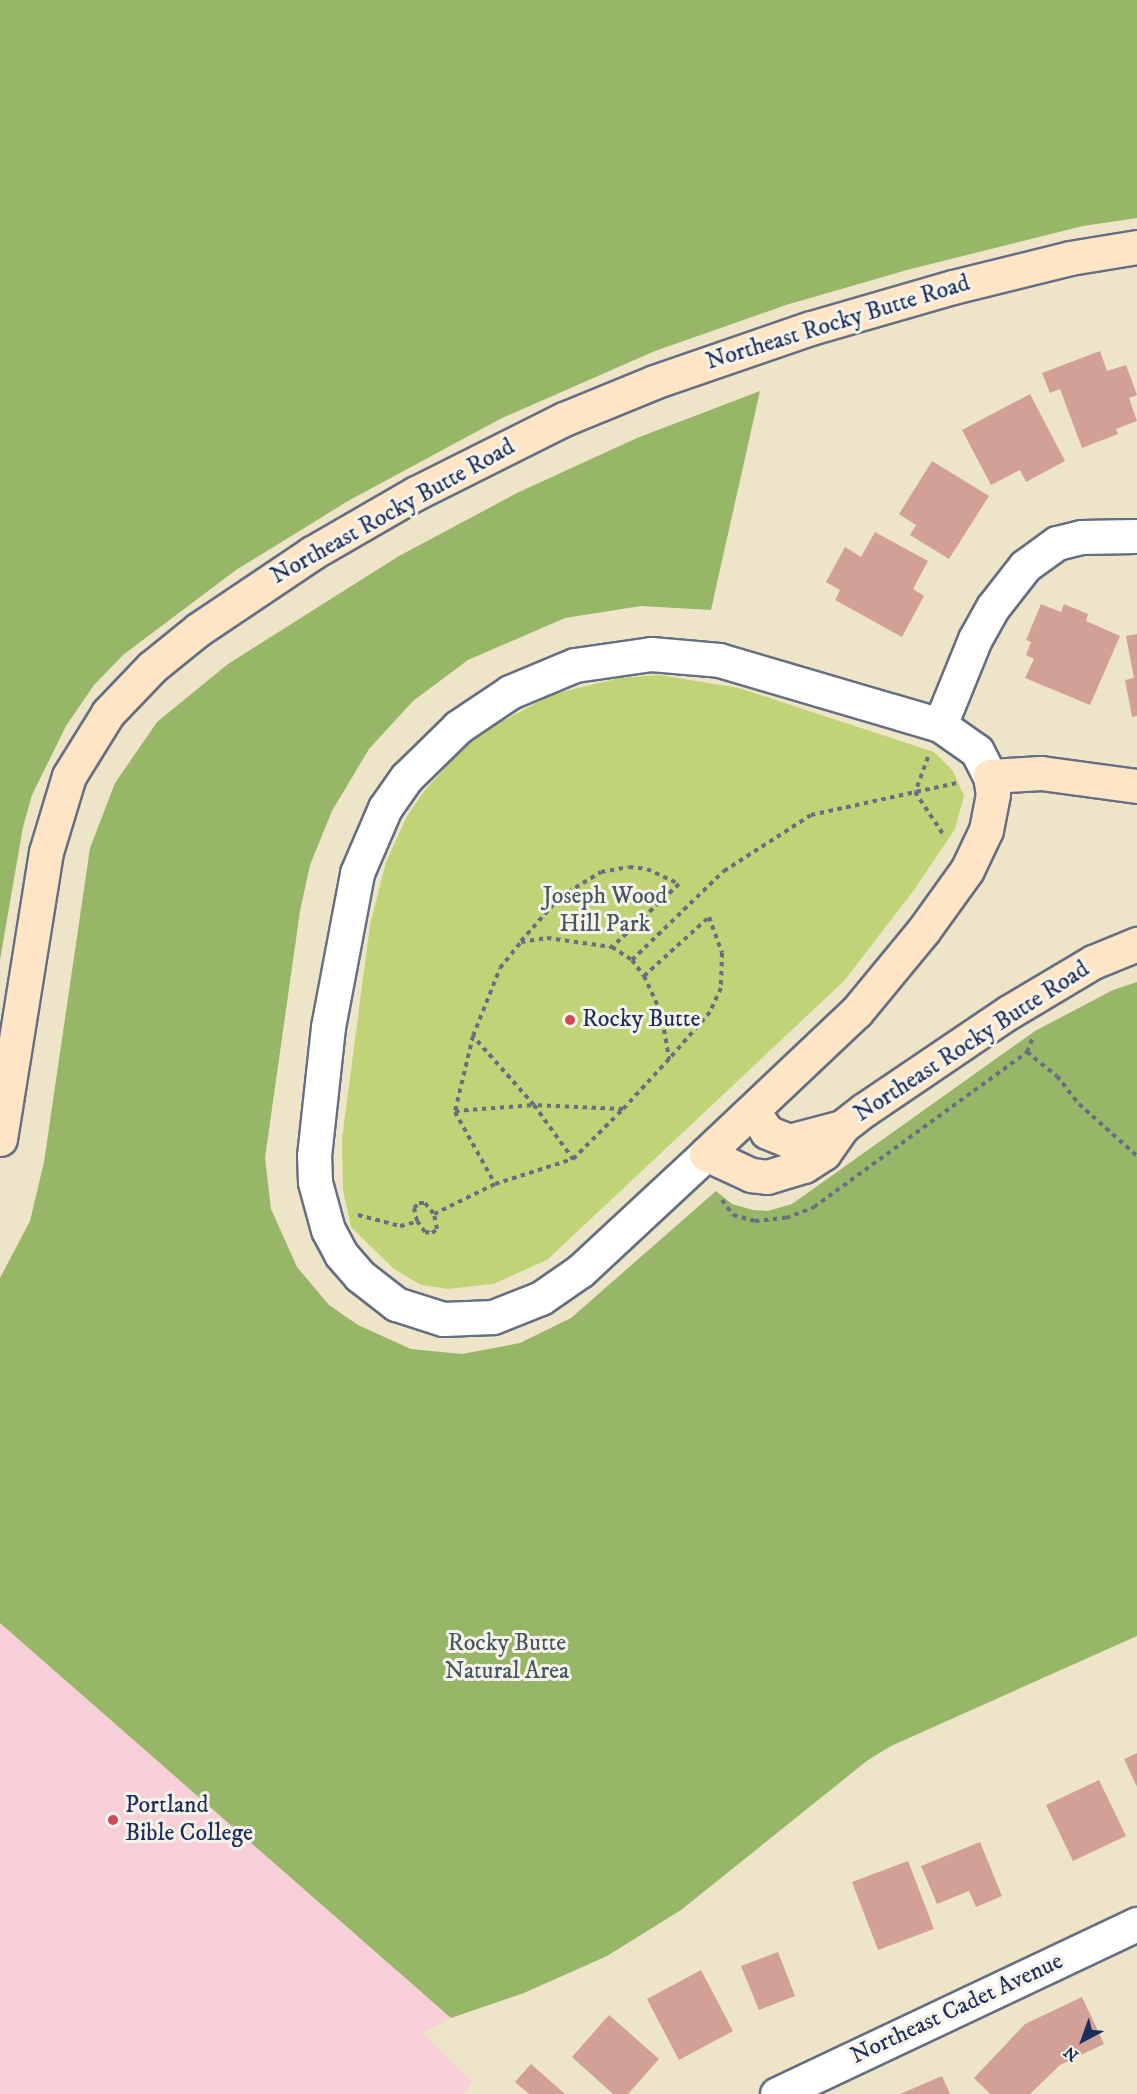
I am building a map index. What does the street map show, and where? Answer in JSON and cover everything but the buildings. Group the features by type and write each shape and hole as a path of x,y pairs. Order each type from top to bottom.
{"street":[{"name":"Northeast Rocky Butte Road","path":"0,1138 30,942 58,806 92,734 132,687 177,646 293,566 416,493 584,411 654,382 811,328 1038,266 1137,247"},
{"path":"940,725 975,639 993,607 1025,566 1057,543 1082,537 1135,536"},
{"path":"651,654 718,660 940,725 976,750 990,776 992,812 967,870 883,982 753,1111 580,1271 517,1310 468,1320 443,1319 396,1304 360,1276 328,1230 318,1203 314,1156 328,1027 346,912 367,843 385,808 429,752 483,708 546,675 610,657 651,654"},
{"path":"990,776 1041,773 1137,786"},
{"name":"Northeast Rocky Butte Road","path":"753,1111 767,1132 789,1142 842,1127 1031,998 1093,962 1137,944"},
{"name":"Northeast Rocky Butte Road","path":"705,1154 752,1175 786,1174 824,1153 842,1127"},
{"name":"Northeast Cadet Avenue","path":"777,2094 1137,1924"}],"path":[{"path":"915,792 940,725"},
{"path":"632,960 724,871 812,815 990,776"},
{"path":"915,792 967,870"},
{"path":"495,1184 455,1111 474,1036 491,985 521,942 560,897 601,872 629,867 647,869 679,884 612,947"},
{"path":"434,1214 495,1184 573,1159 669,1059 710,1012 721,988 722,953 709,917 644,976"},
{"path":"521,942 547,938 612,947 632,960 644,976 661,1012 669,1059"},
{"path":"474,1036 534,1105 573,1159"},
{"path":"1027,1053 1057,1076 1079,1104 1137,1156"},
{"path":"455,1111 534,1105 623,1108"},
{"path":"419,1203 425,1203 434,1214 437,1229 432,1233 425,1232 417,1221 414,1208 419,1203"},
{"path":"350,1217 369,1215 400,1226 417,1221"}],"shaded area":[{"name":"Portland Bible College","path":"0,1623 451,2018 422,2033 472,2082 463,2094 0,2094"}],"green space":[{"path":"0,0 1137,0 1137,218 1083,226 907,270 786,305 655,351 500,419 348,501 236,570 123,655 94,685 66,726 32,795 23,827 0,960"},
{"name":"Rocky Butte Natural Area","path":"760,391 711,610 641,606 565,618 468,660 413,701 369,749 332,811 310,865 300,911 265,1158 271,1209 297,1267 329,1305 358,1325 411,1349 462,1354 520,1343 571,1318 716,1191 732,1204 753,1210 768,1211 792,1204 1035,1031 1113,990 1137,982 1137,1636 891,1746 868,1760 681,1910 607,1956 524,1993 451,2018 0,1623 0,1278 30,1221 44,1162 90,848 115,783 157,722 228,664 399,556 519,492 637,438"},
{"name":"Joseph Wood Hill Park","path":"659,675 739,688 934,752 953,771 964,796 955,829 914,890 844,981 547,1260 493,1284 448,1289 421,1285 394,1269 351,1227 343,1190 342,1139 370,925 386,862 407,816 425,790 461,750 488,729 553,694 620,678"}],"place":[{"name":"Rocky Butte","path":"570,1020"},
{"name":"Portland Bible College","path":"113,1820"}]}
